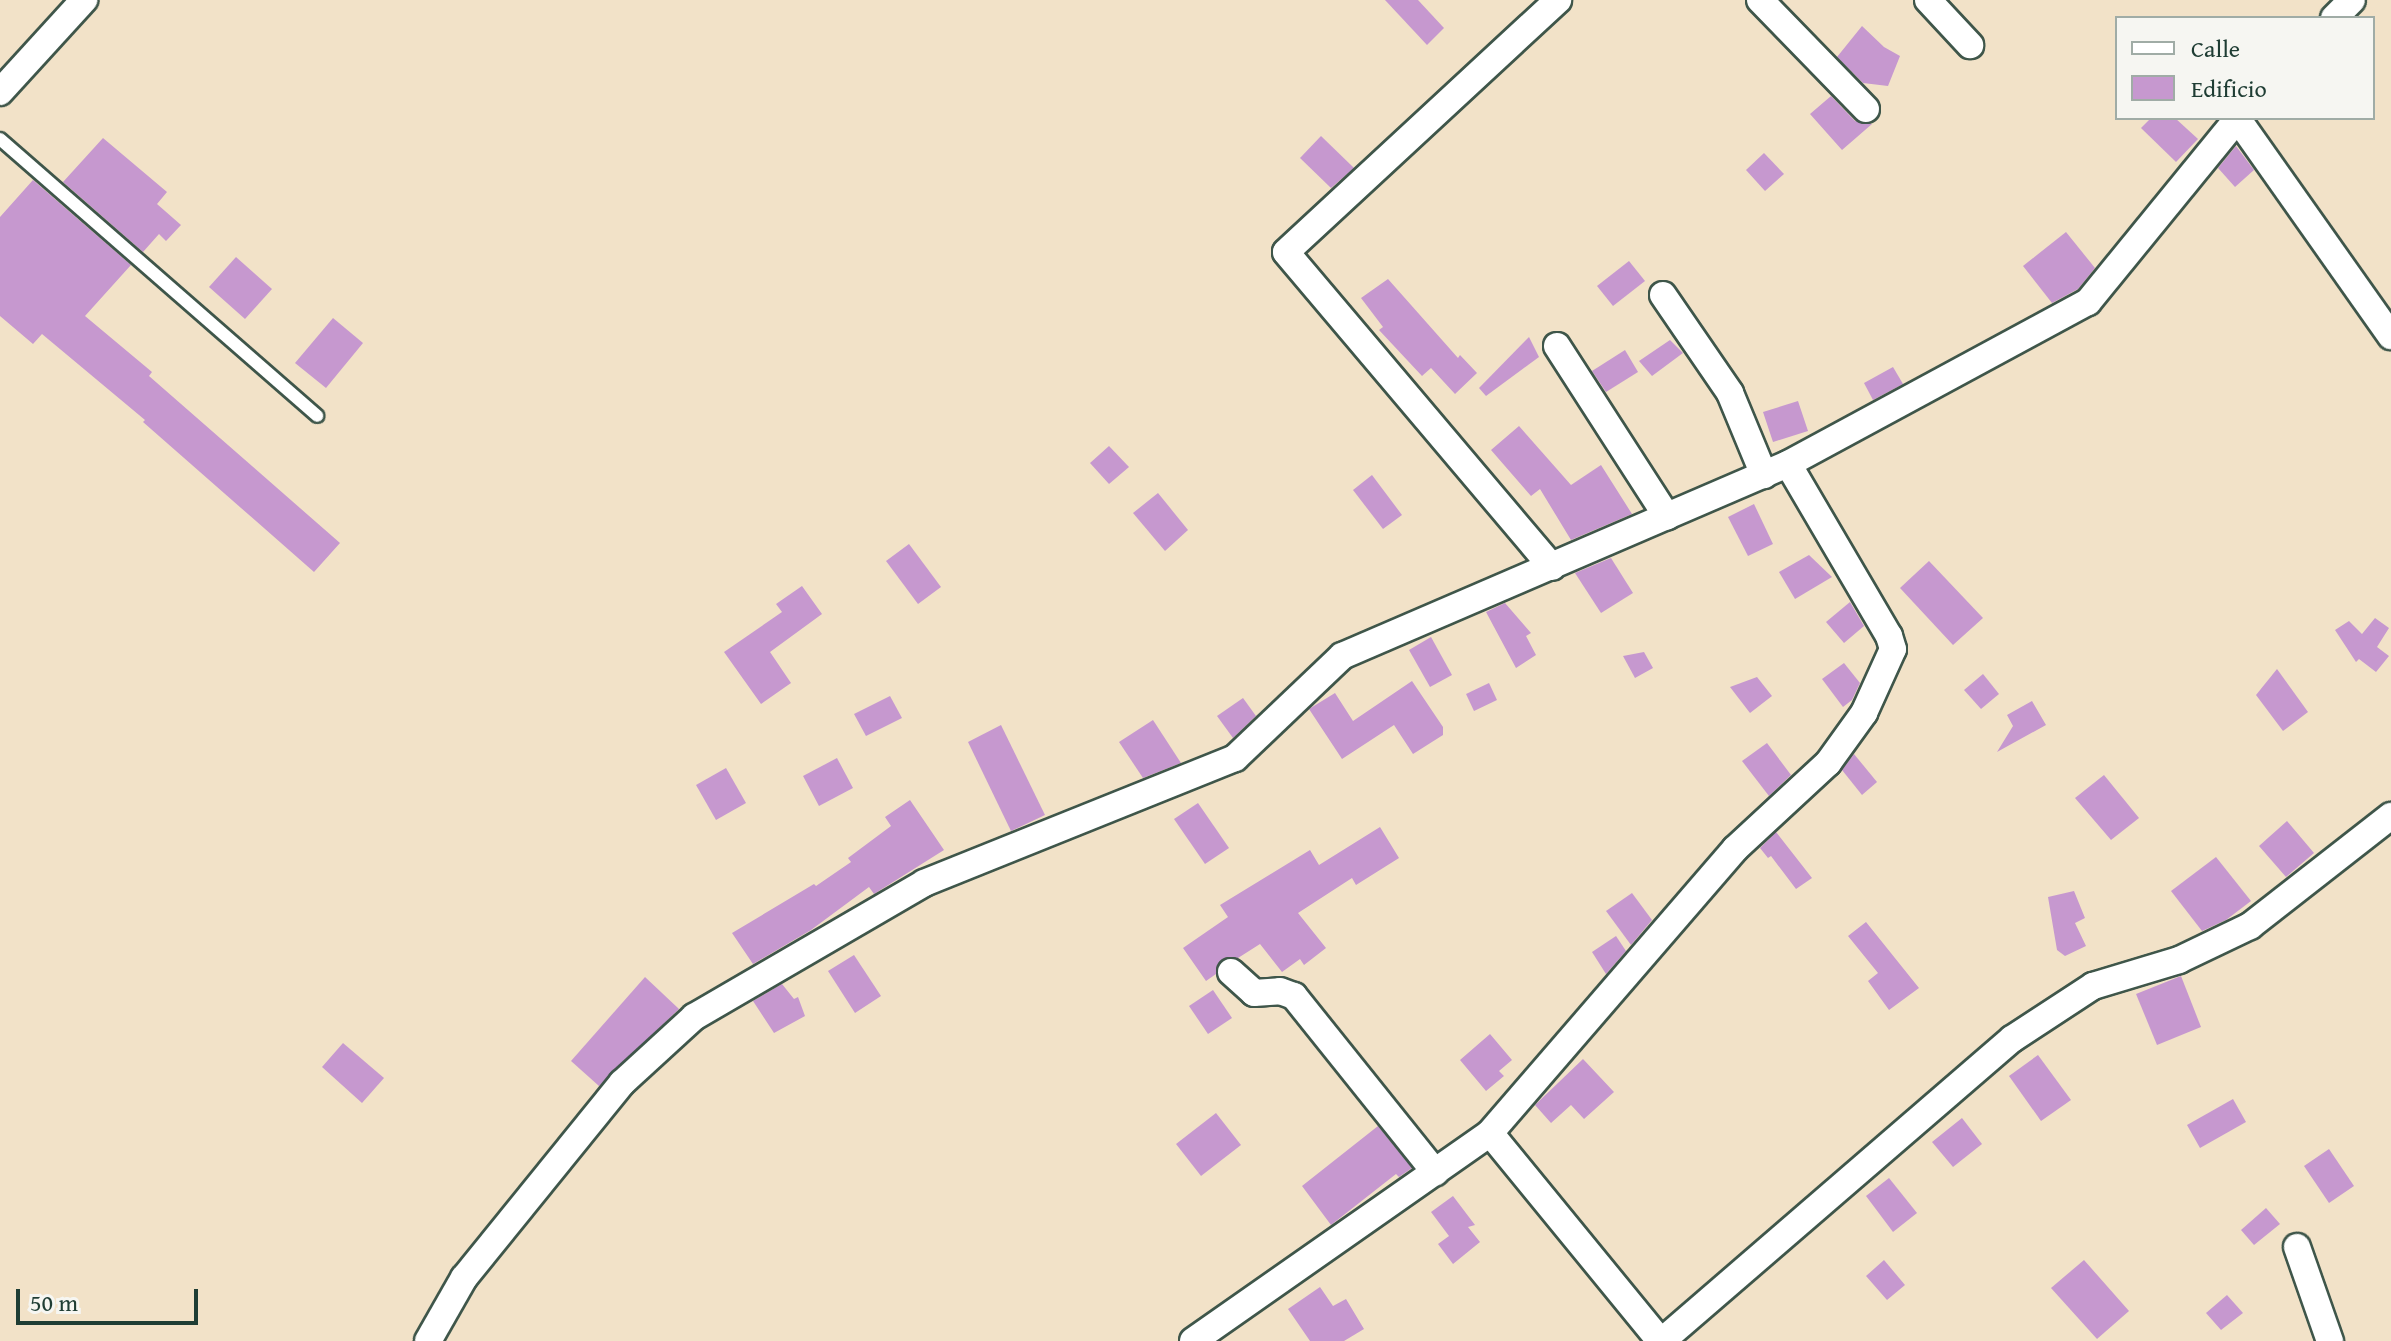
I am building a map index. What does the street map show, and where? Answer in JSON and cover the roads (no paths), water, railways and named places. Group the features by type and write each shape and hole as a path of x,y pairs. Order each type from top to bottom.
{"street":[{"path":"0,92 84,0"},
{"path":"1552,567 1286,252 1558,0"},
{"path":"1760,0 1866,109"},
{"path":"1928,0 1970,45"},
{"path":"2336,16 2352,0"},
{"path":"428,1341 464,1278 622,1083 694,1017 924,883 1235,758 1342,656 1776,470 2088,302 2236,120"},
{"path":"2239,120 2391,336"},
{"path":"1193,1341 1490,1133 1735,849 1828,763 1864,713 1893,649 1889,636 1776,470 1730,393 1663,295"},
{"path":"1557,346 1667,517"},
{"path":"1490,1133 1661,1341 2012,1039 2093,986 2179,960 2250,926 2391,816"},
{"path":"1231,972 1254,993 1280,991 1294,996 1435,1172"},
{"path":"2297,1247 2330,1341"}],"lane":[{"path":"0,139 317,416"}]}
